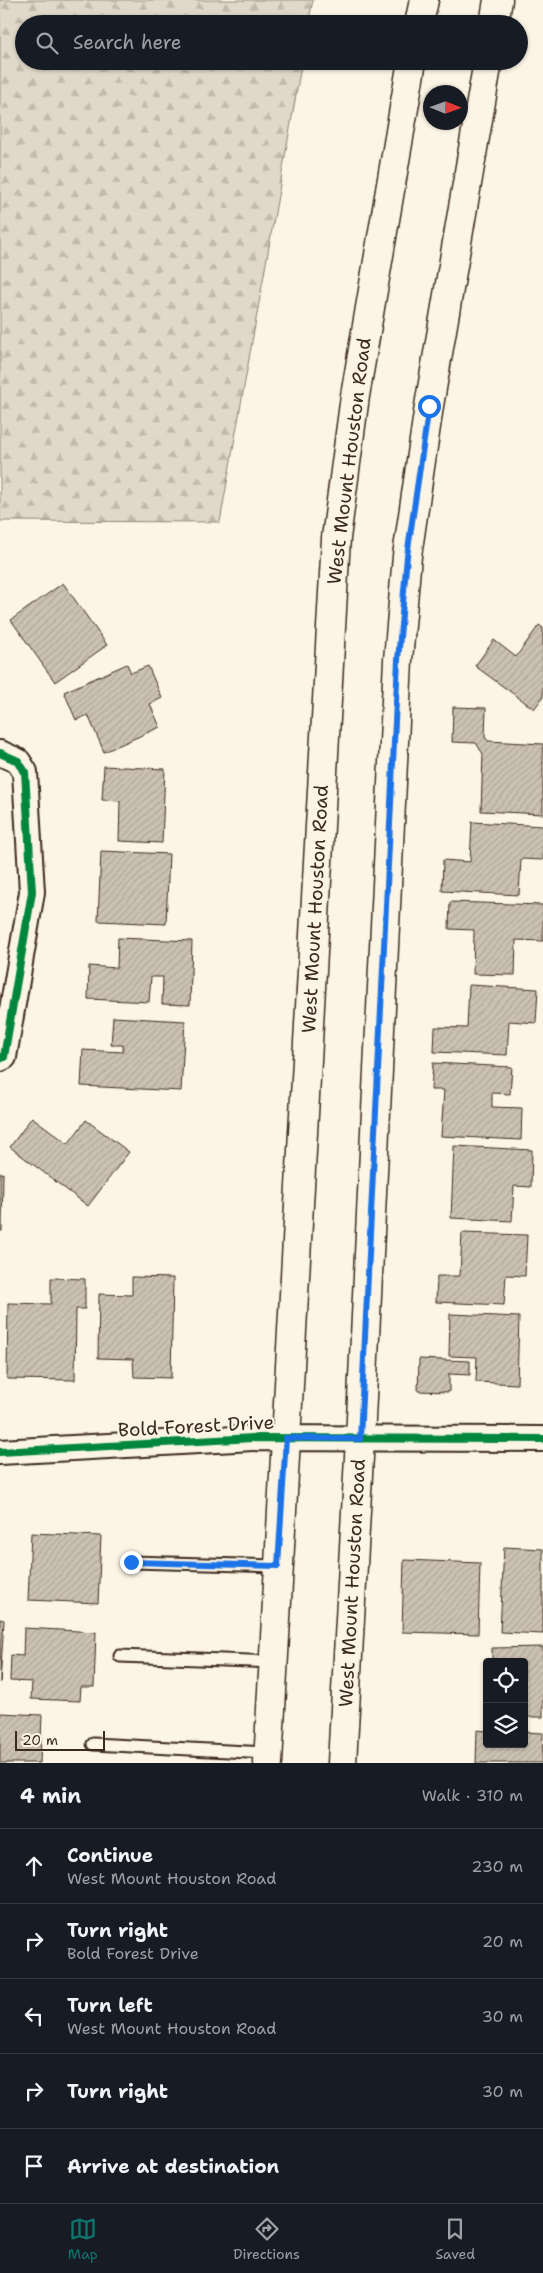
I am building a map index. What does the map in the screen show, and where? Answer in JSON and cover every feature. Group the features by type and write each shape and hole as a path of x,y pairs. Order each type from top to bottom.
{"main road":[{"path":"421,15 424,0"},
{"path":"496,15 498,0"},
{"name":"West Mount Houston Road","path":"268,1758 336,538 355,396 410,70"},
{"name":"West Mount Houston Road","path":"342,1763 360,1439 398,660 406,566 429,406 486,70"}],"street":[{"path":"2,1058 32,892 25,772 9,757"},
{"name":"Bold Forest Drive","path":"0,1452 253,1438 543,1439"}],"lane":[{"path":"131,1562 278,1566"},
{"path":"120,1656 273,1662"},
{"path":"93,1744 268,1758"}],"green space":[{"path":"0,0 313,0 310,15 15,15 15,70 300,70 220,522 0,521"}],"building":[{"path":"63,583 107,645 55,682 11,620"},
{"path":"539,625 543,628 543,697 534,709 475,666 494,640 516,657"},
{"path":"127,664 131,673 148,666 162,698 150,704 160,727 104,752 88,715 76,720 64,692"},
{"path":"453,707 486,708 485,737 488,741 543,744 543,814 481,811 483,754 476,743 452,742"},
{"path":"104,766 165,769 162,843 119,841 120,801 102,800"},
{"path":"472,822 543,826 543,860 521,859 519,895 442,891 443,860 470,862"},
{"path":"101,851 169,854 166,924 98,921"},
{"path":"450,902 543,905 543,941 516,940 515,975 473,974 474,930 449,929"},
{"path":"118,938 192,941 190,1005 162,1004 163,977 151,977 149,1002 88,999 89,966 117,968"},
{"path":"469,985 538,989 536,1023 509,1021 507,1055 434,1052 435,1027 467,1028"},
{"path":"113,1017 185,1021 181,1091 81,1086 83,1050 123,1052 123,1045 111,1045"},
{"path":"433,1063 512,1067 510,1094 492,1093 492,1107 522,1108 521,1140 441,1136 444,1090 431,1090"},
{"path":"32,1117 68,1144 86,1120 129,1152 88,1206 10,1147"},
{"path":"454,1146 532,1150 531,1187 514,1186 512,1221 451,1218"},
{"path":"0,1173 3,1173 2,1231 0,1231"},
{"path":"462,1233 527,1235 525,1276 506,1275 504,1305 436,1302 437,1276 460,1276"},
{"path":"132,1277 173,1278 171,1378 134,1377 133,1359 98,1358 99,1294 132,1295"},
{"path":"51,1278 85,1279 85,1309 76,1309 75,1380 7,1379 8,1303 51,1304"},
{"path":"450,1314 519,1317 517,1384 476,1382 477,1357 449,1356"},
{"path":"419,1359 470,1361 470,1375 449,1374 449,1392 418,1391"},
{"path":"31,1533 101,1536 98,1603 28,1600"},
{"path":"504,1547 543,1549 543,1634 500,1632"},
{"path":"404,1560 480,1563 478,1634 402,1632"},
{"path":"0,1619 4,1620 0,1683"},
{"path":"24,1628 96,1632 94,1687 81,1687 80,1701 31,1699 32,1682 10,1681 11,1655 23,1656"},
{"path":"543,1647 543,1717 528,1717 528,1658 492,1658 492,1648"},
{"path":"0,1713 42,1715 40,1763 0,1763"},
{"path":"477,1730 483,1731 483,1748 528,1748 528,1732 543,1733 542,1763 476,1763"}],"cycle path":[{"path":"0,753 18,761 25,772 32,892 4,1057 0,1059"},
{"path":"0,1452 253,1438 543,1439"}],"route":[{"path":"131,1562 278,1566 286,1438 360,1439 398,660 407,556 429,406"}]}
